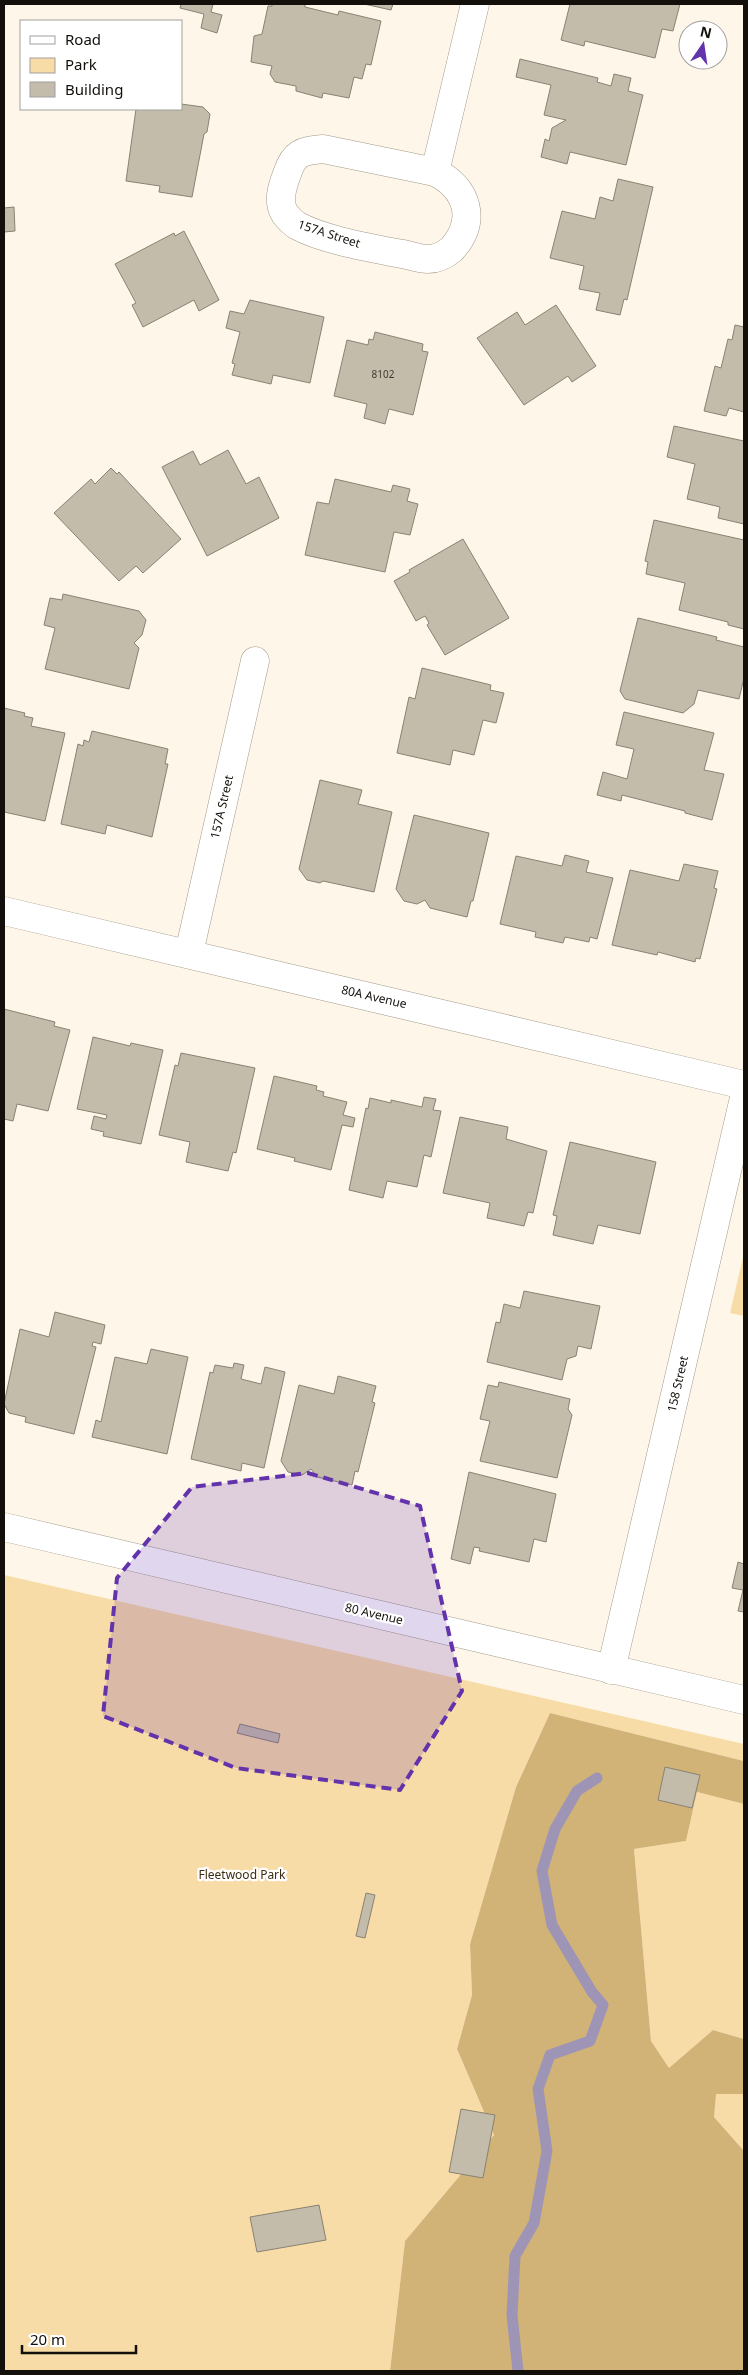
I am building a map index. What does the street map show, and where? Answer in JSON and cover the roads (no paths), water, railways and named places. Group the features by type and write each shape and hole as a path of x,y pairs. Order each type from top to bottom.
{"street":[{"path":"435,172 475,4"},
{"name":"157A Street","path":"323,149 435,172 455,186 463,196 467,207 465,224 459,238 452,249 441,257 428,259 380,249 308,230 294,224 282,208 284,181 292,160 305,150 323,149"},
{"name":"157A Street","path":"189,953 255,661"},
{"name":"80A Avenue","path":"4,911 744,1085"},
{"name":"158 Street","path":"611,1670 744,1098"},
{"name":"80 Avenue","path":"4,1527 744,1700"}],"waterway":[{"path":"518,2371 512,2315 515,2256 534,2223 547,2151 538,2089 550,2055 590,2041 603,2005 592,1992 552,1925 542,1871 555,1829 577,1791 597,1778"}],"park label":[{"name":"Fleetwood Park","path":"242,1875"}]}
